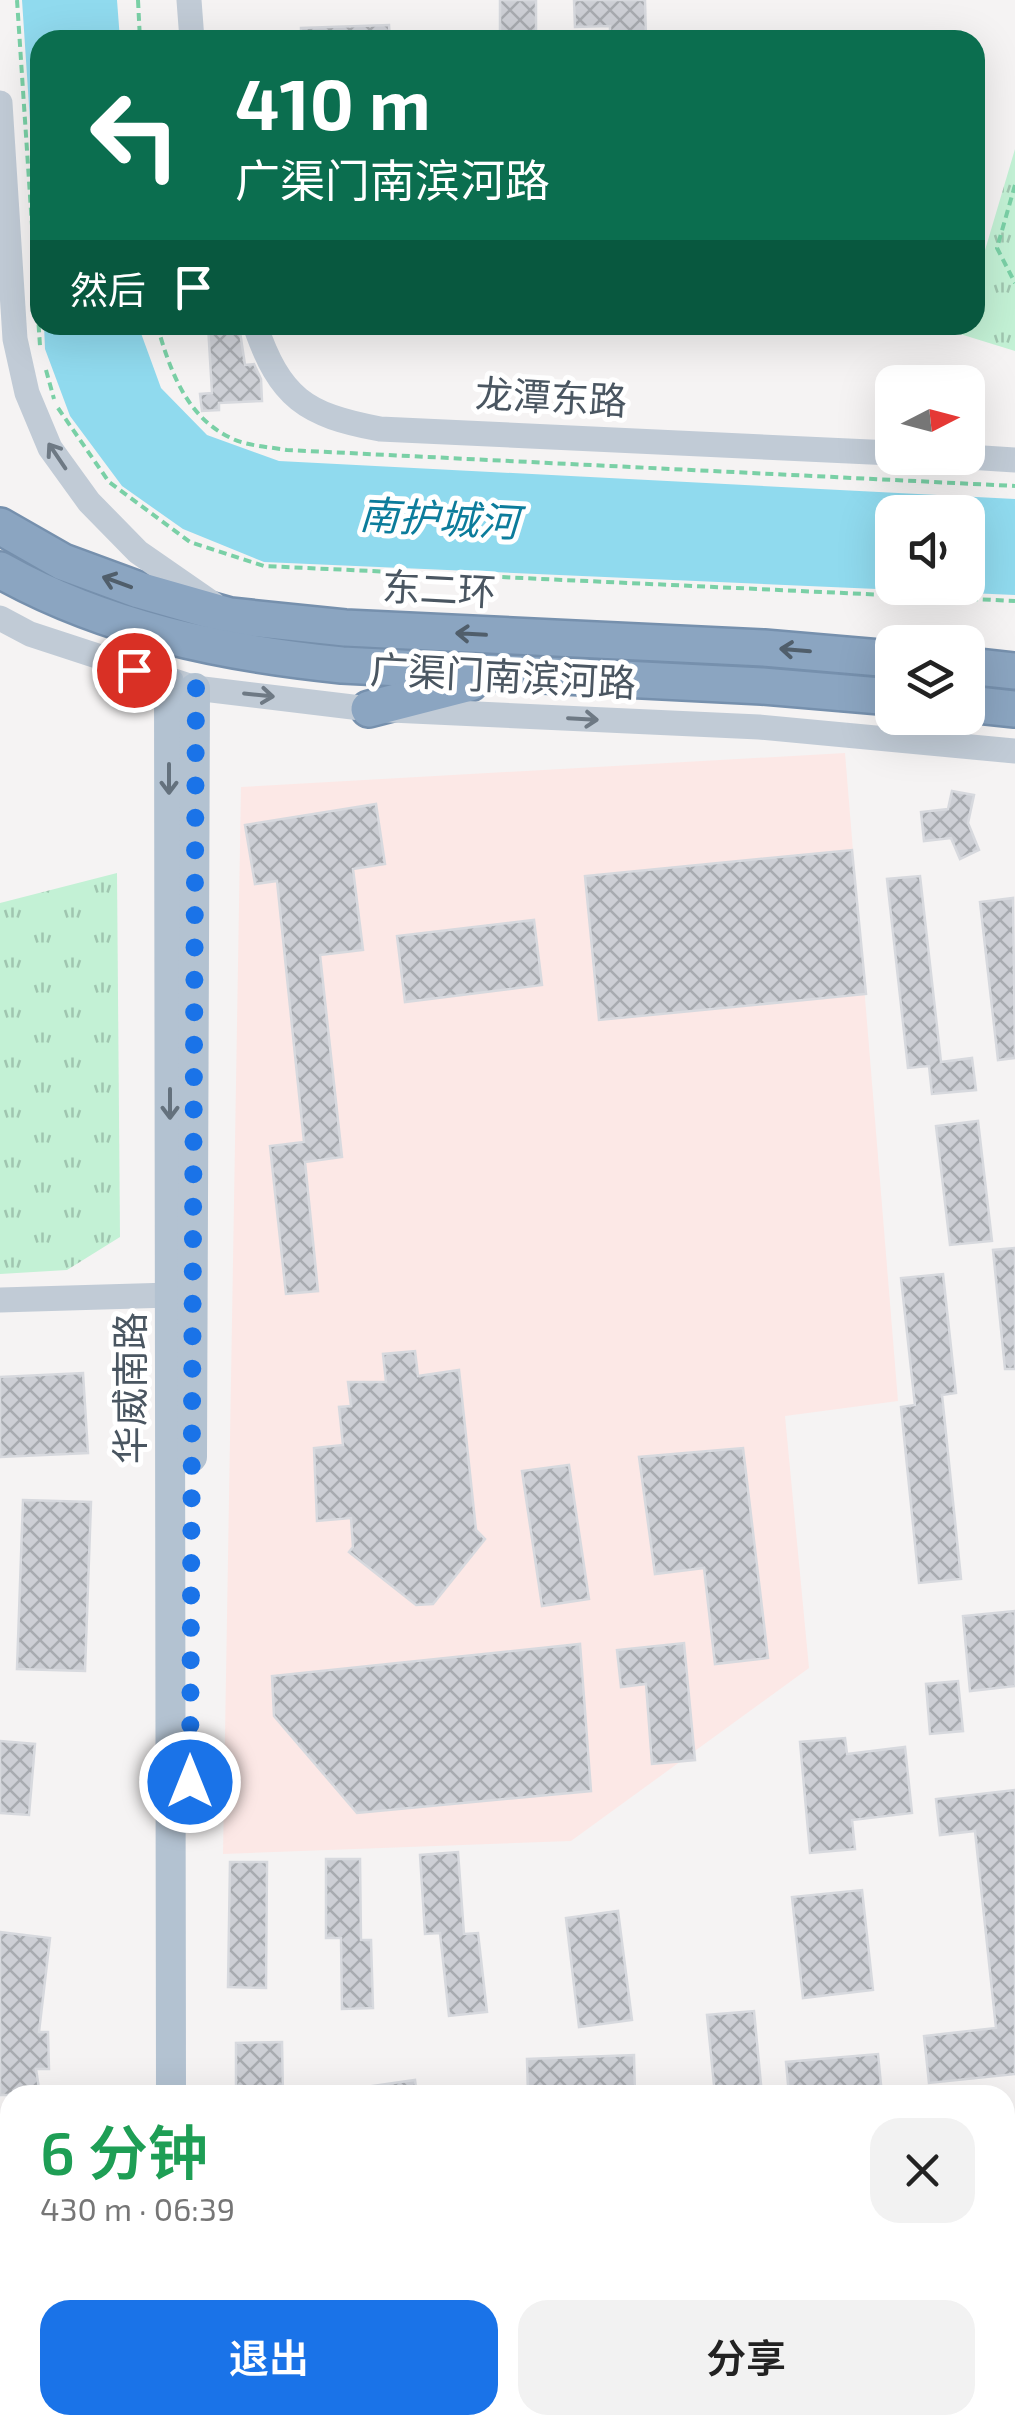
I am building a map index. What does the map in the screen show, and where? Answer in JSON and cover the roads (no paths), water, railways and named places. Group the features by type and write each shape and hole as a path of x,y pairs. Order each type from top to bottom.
{"highway":[{"name":"东二环","path":"0,526 63,562 139,590 230,616 345,628 875,657"},
{"path":"0,570 47,596 128,626 273,658 875,695"},
{"path":"985,668 1015,671"},
{"path":"369,709 506,673"}],"main road":[{"name":"华威南路","path":"171,2085 171,1295 182,685"},
{"name":"华威南路","path":"182,685 189,2085"}],"street":[{"path":"0,103 15,339 27,393 50,448 89,502 138,552 230,616"},
{"name":"龙潭东路","path":"258,335 268,363 284,385 308,406 341,422 380,428 875,452"},
{"path":"985,458 1015,460"},
{"name":"广渠门南滨河路","path":"0,618 30,634 182,685 369,709 759,727 1015,751"},
{"path":"0,1300 171,1295"}],"water":[{"path":"22,0 117,0 119,30 30,30 30,121"},
{"name":"南护城河","path":"44,335 142,335 161,388 207,435 279,461 938,495 875,495 875,589 264,562 183,529 122,486 70,416 45,349"},
{"path":"985,497 1015,499 1015,595 985,594"}]}
